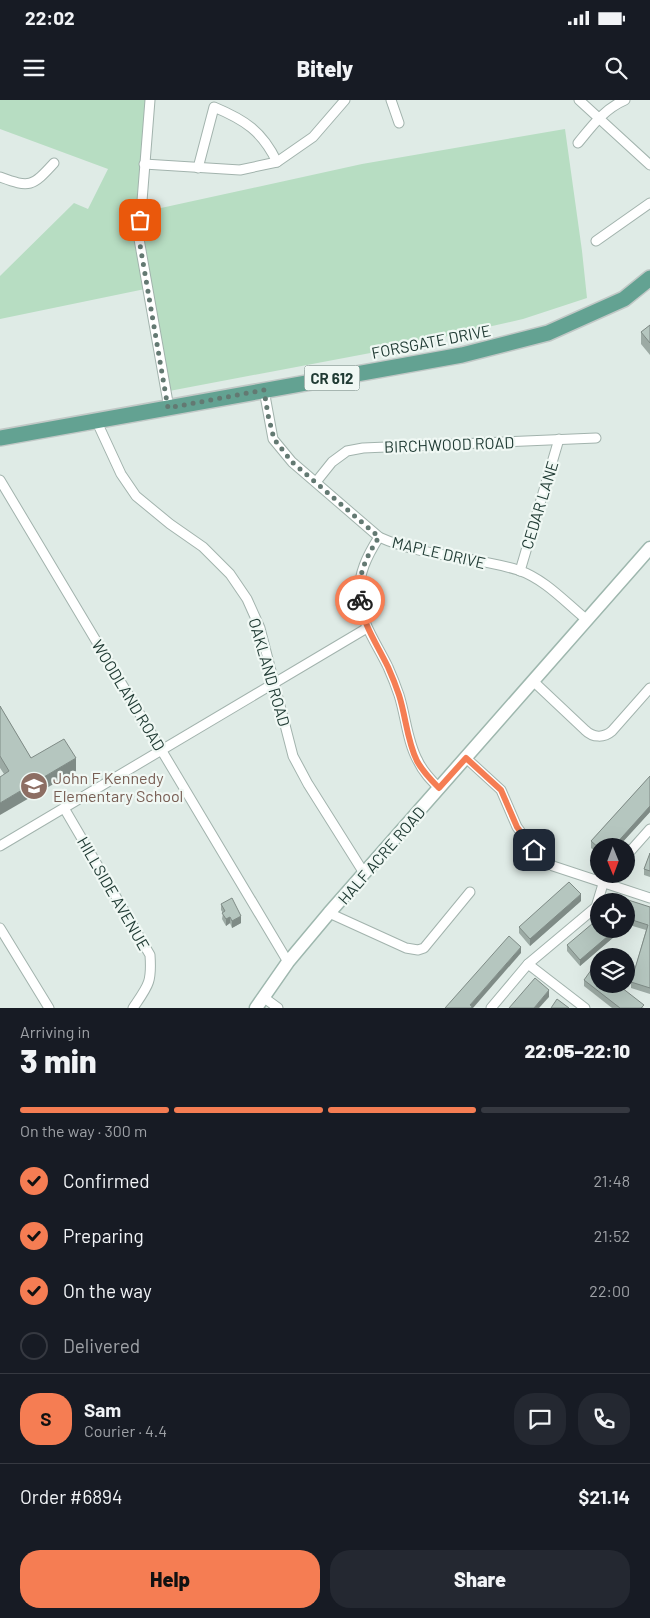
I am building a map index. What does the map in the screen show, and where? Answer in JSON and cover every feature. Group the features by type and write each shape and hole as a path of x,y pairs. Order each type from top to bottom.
{"main road":[{"name":"FORSGATE DRIVE","path":"0,438 462,355 548,332 624,299 650,278"}],"street":[{"path":"150,100 139,239 168,408"},
{"path":"144,164 240,170 278,162 313,137 345,100"},
{"path":"391,100 399,123"},
{"path":"578,100 650,165"},
{"path":"578,143 598,119 614,105 625,100"},
{"path":"198,168 214,107 238,117 256,130 270,147 278,162"},
{"path":"0,177 18,184 29,184 41,177 54,163"},
{"path":"596,241 650,203"},
{"name":"MAPLE DRIVE","path":"264,390 274,439 292,462 379,537 392,543 412,548 520,571 544,584 587,620"},
{"name":"OAKLAND ROAD","path":"96,420 122,474 136,496 170,524 203,547 230,574 247,599 260,628 293,756 308,784 364,873"},
{"name":"BIRCHWOOD ROAD","path":"316,482 332,462 347,451 363,448 596,438"},
{"name":"CEDAR LANE","path":"520,571 559,439"},
{"name":"WOODLAND ROAD","path":"0,480 288,962"},
{"path":"379,537 364,563 359,580 361,612 367,628 388,668 399,696 411,746 418,763 439,788"},
{"name":"HALF ACRE ROAD","path":"260,1003 288,962 329,913 650,548"},
{"path":"0,846 367,628"},
{"path":"533,681 585,730 599,736 612,731 650,688"},
{"path":"466,758 501,790 517,827 534,850 553,866 650,898"},
{"name":"HILLSIDE AVENUE","path":"64,808 150,955 151,970 149,984 133,1008"},
{"path":"635,846 650,829"},
{"path":"639,841 650,844"},
{"path":"491,1008 528,964 596,907 603,884"},
{"path":"329,913 406,948 418,950 424,948 470,892"},
{"path":"0,928 48,1008"},
{"path":"528,964 585,1008"},
{"path":"260,1003 278,1008"}],"green space":[{"path":"0,100 152,100 138,213 362,164 565,129 587,298 523,319 381,351 164,392 145,289 0,319 0,276 74,203 88,209 108,169 0,129"}],"building":[{"path":"650,325 650,343 641,332"},
{"path":"0,706 31,758 64,739 76,758 0,803 0,777 9,771 0,756"},
{"path":"650,776 650,806 621,838 594,838"},
{"path":"650,853 650,871 644,869"},
{"path":"569,882 581,894 530,939 519,927"},
{"path":"232,898 241,916 232,921 230,917 226,919 222,913 225,911 221,904"},
{"path":"635,902 650,907 650,988 635,983 635,969 648,925 635,921"},
{"path":"590,926 590,938 606,938 594,948 590,948 590,951 580,960 567,945"},
{"path":"509,936 521,947 470,1005 472,1006 471,1008 445,1008"},
{"path":"590,972 590,985 584,980"},
{"path":"535,978 549,990 534,1008 509,1008"},
{"path":"601,993 629,993 644,1005 641,1008 620,1008"},
{"path":"557,999 569,1008 551,1008"}],"way so far":[{"path":"140,220 139,239 168,408 264,390 274,439 292,462 379,537 364,563 359,580 360,600"}],"place":[{"name":"John F Kennedy Elementary School","path":"34,786"}],"route":[{"path":"360,600 361,612 367,628 388,668 399,696 411,746 418,763 439,788 466,758 501,790 517,827 534,850"}]}
